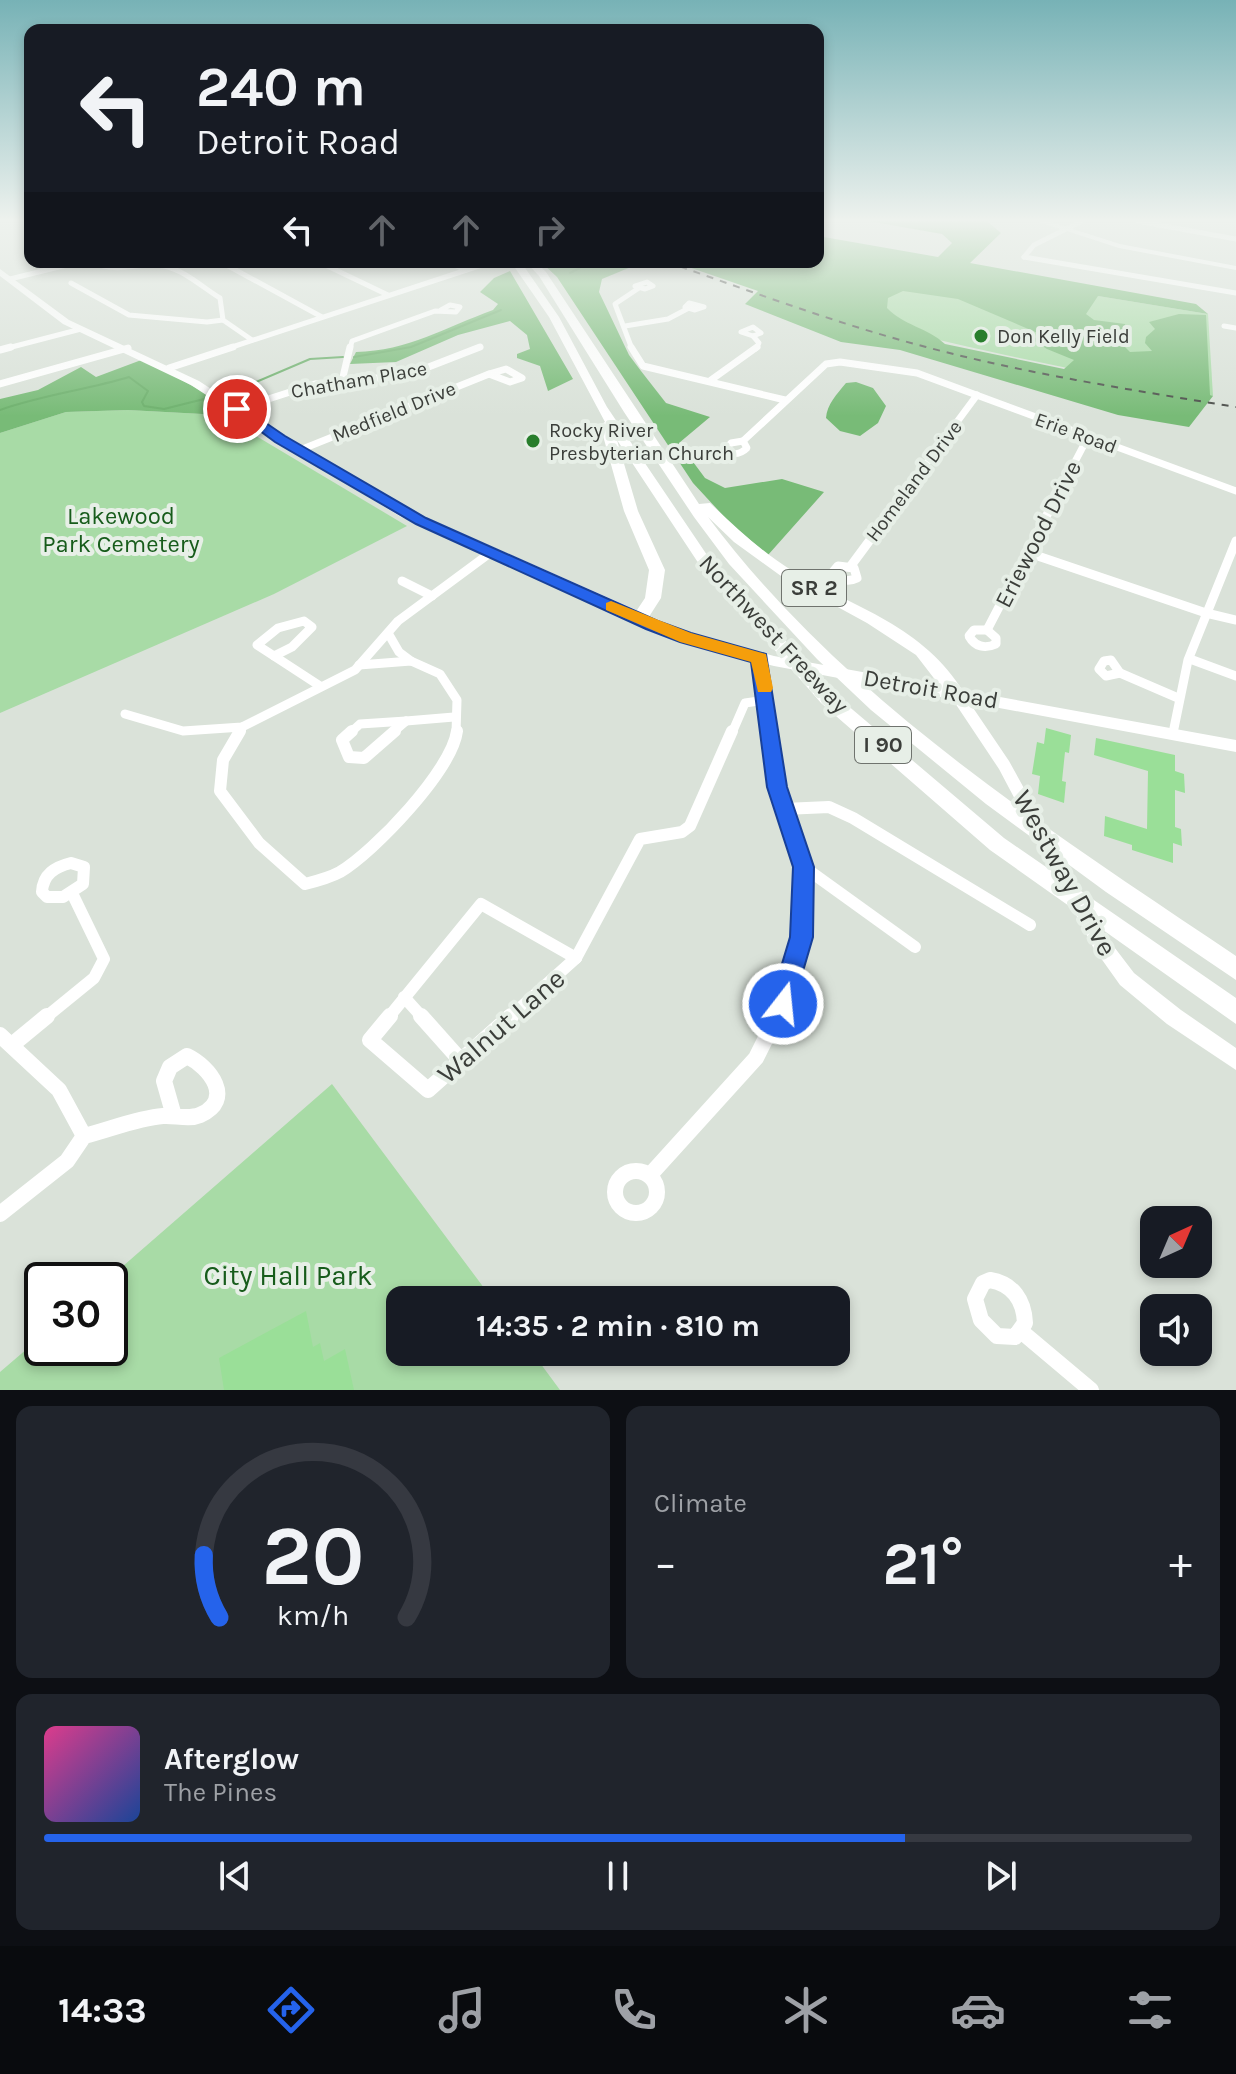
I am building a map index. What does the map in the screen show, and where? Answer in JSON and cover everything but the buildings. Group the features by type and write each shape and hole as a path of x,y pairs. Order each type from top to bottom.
{"highway":[{"name":"Northwest Freeway","path":"532,286 554,317 601,407 702,558 827,698 997,844 1236,1012"},
{"name":"Northwest Freeway","path":"550,286 608,381 724,548 806,638 885,712 1003,810 1236,969"},
{"path":"601,407 631,511 657,570 653,598 639,619"},
{"name":"SR 2","path":"675,477 739,539 786,573 873,619 922,651 956,694"}],"main road":[{"name":"Detroit Road","path":"18,286 66,322 169,368 406,514 686,638 767,659 1236,746"},
{"name":"Westway Drive","path":"956,694 1024,799 1094,932 1127,979 1174,1017 1236,1060"}],"street":[{"path":"76,286 129,315 207,322 223,320 252,340"},
{"path":"199,286 220,298 223,320"},
{"path":"265,286 322,317"},
{"path":"369,286 388,295"},
{"path":"169,368 416,286"},
{"path":"1194,286 1236,293"},
{"path":"639,288 615,304 636,359 643,366 785,400"},
{"path":"625,326 668,319 687,309"},
{"path":"342,381 352,341 441,310"},
{"path":"1224,326 1236,328"},
{"path":"0,350 81,329"},
{"path":"711,380 756,349 759,343 753,336"},
{"name":"Chatham Place","path":"237,409 295,389 408,375 480,347"},
{"path":"0,384 128,348"},
{"name":"Erie Road","path":"743,441 826,364 840,362 917,373 1236,491"},
{"name":"Medfield Drive","path":"300,450 489,374"},
{"name":"Homeland Drive","path":"850,567 977,395"},
{"name":"Eriewood Drive","path":"987,630 1088,437"},
{"path":"1173,734 1178,698 1190,659 1236,543"},
{"path":"125,714 183,731 242,727 359,665 388,633 490,553"},
{"path":"1029,553 1206,613 1236,620"},
{"path":"402,581 432,596"},
{"path":"274,656 292,647 312,627 304,621 288,623 267,634 257,645 320,686"},
{"path":"242,727 223,760 220,791 259,843 305,884 327,879 350,865 441,771 456,737 454,717 457,700 440,674 399,652 388,633"},
{"path":"650,1175 756,1058 783,1004 801,937 804,867 777,787 766,700 767,659"},
{"path":"1190,659 1236,676"},
{"path":"359,665 411,661"},
{"path":"1120,673 1178,698"},
{"name":"Walnut Lane","path":"576,958 481,904 370,1040 428,1090 462,1062 576,958 640,839 682,832 690,826 745,703 766,700"},
{"path":"406,721 364,758 349,757 342,740 360,724 454,717"},
{"path":"784,809 829,807 853,818 1030,925"},
{"path":"804,867 915,947"},
{"path":"72,893 104,959 94,978 6,1039 59,1090 84,1136"},
{"path":"404,997 462,1062"},
{"path":"0,1214 67,1161 84,1136 161,1116 174,1116 198,1116 218,1094 219,1085 202,1061 187,1056 173,1062 165,1070 164,1085 174,1116"},
{"path":"1022,1332 1091,1390"}],"green space":[{"path":"486,286 519,286 573,379 548,391 540,366 517,358 517,354 530,349 527,335 510,321 458,335 396,362 350,364 356,352 410,343 493,310 498,304 480,292"},
{"path":"563,286 600,286 599,292 629,355 666,403 710,417 679,443 705,478 725,488 782,479 824,492 768,555 730,523 693,483"},
{"path":"743,286 1096,286 1196,304 1208,314 1098,296 1086,314 1094,320 1125,324 1127,334 1116,338 1130,352 1152,351 1145,343 1146,337 1155,329 1149,322 1179,314 1206,315 1210,395 1213,396 1189,427 1118,415 900,350 841,342 745,304 758,291","holes":["903,291 958,299 1040,334 1033,340 1074,360 1064,369 945,344 900,319 887,308 888,298"]},
{"path":"880,286 987,286 1098,296 1208,314 1213,396 1015,357 819,310"},
{"path":"144,359 212,397 208,399 258,437 221,415 128,410 66,412 0,433 0,399 38,390 81,367 96,377"},
{"path":"856,382 873,388 886,406 878,423 860,436 840,431 826,418 830,404 846,383"},
{"name":"Lakewood Park Cemetery","path":"128,410 221,415 407,526 274,594 0,713 0,433 66,412"},
{"name":"City Hall Park","path":"332,1084 483,1286 386,1286 386,1366 542,1366 560,1390 0,1390 0,1372 24,1351 24,1366 128,1366 128,1262"}],"waterway":[{"path":"354,357 411,347 501,310"},
{"path":"230,393 310,359 343,357"},
{"path":"0,410 129,377 148,391 142,402 144,406 164,409 208,398"}],"railway":[{"path":"736,286 828,318 964,357 1119,388 1236,407"}],"slow traffic":[{"path":"611,607 686,638 760,658 764,688"}],"place":[{"name":"Don Kelly Field","path":"981,336"},
{"name":"Rocky River Presbyterian Church","path":"533,441"}],"route":[{"path":"237,409 280,439 406,514 652,625 686,638 760,658 777,787 804,867 801,937 783,1004"}]}
